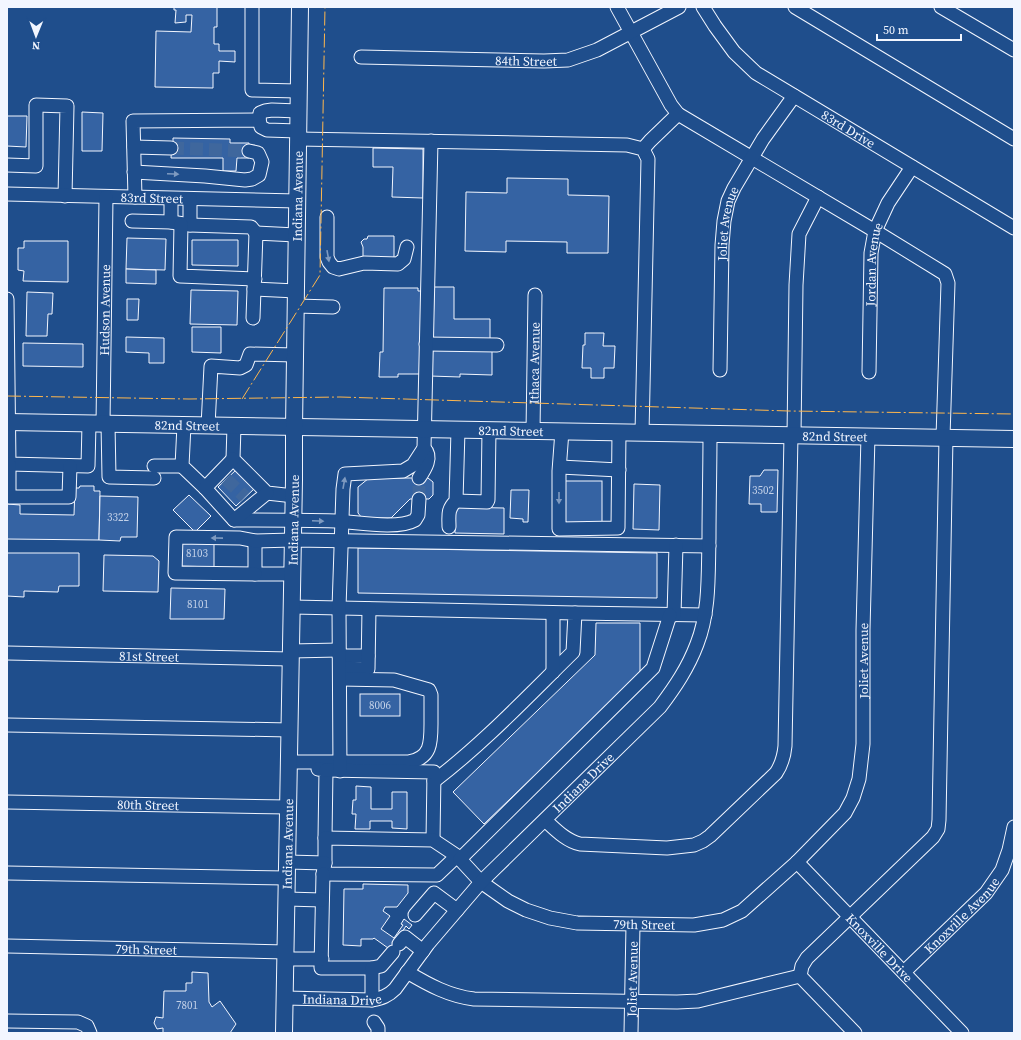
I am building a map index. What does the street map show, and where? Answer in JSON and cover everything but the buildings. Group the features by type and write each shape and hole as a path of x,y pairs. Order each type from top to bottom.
{"main road":[{"name":"Indiana Avenue","path":"284,1033 294,520 296,235 300,7"},
{"name":"82nd Street","path":"8,422 1014,438"}],"street":[{"path":"252,7 252,90 298,91"},
{"path":"617,7 678,114 940,270 947,278 938,830 933,837 807,958 802,966 800,976"},
{"name":"84th Street","path":"361,57 544,61 568,60 597,50 679,7"},
{"name":"83rd Drive","path":"703,7 734,52 756,73 1014,228"},
{"path":"795,7 1014,139"},
{"path":"941,7 1014,50"},
{"name":"Joliet Avenue","path":"720,370 722,245 724,221 728,201 763,139 794,96"},
{"path":"7,165 36,166 36,106 67,106 66,196"},
{"path":"298,111 265,111 260,114 259,120 261,127 267,130 298,135 431,141 627,145 643,149 648,159 642,433"},
{"path":"643,149 678,114"},
{"path":"135,197 133,121 259,120"},
{"path":"340,766 339,608 343,489 346,474 403,471 412,464 424,448 431,141"},
{"path":"134,147 171,148"},
{"path":"134,172 245,180 252,179 259,175 262,169 262,162 258,152 249,150"},
{"name":"Jordan Avenue","path":"869,372 871,253 875,231 888,203 912,167"},
{"name":"83rd Street","path":"7,194 297,201"},
{"name":"Hudson Avenue","path":"100,424 106,197"},
{"path":"545,820 566,838 580,844 667,848 694,845 703,841 721,826 776,773 781,765 784,757 785,746 796,285 799,234 818,197"},
{"path":"172,199 181,224"},
{"path":"190,199 181,224 180,276 296,290"},
{"path":"327,217 328,262 333,267 356,272"},
{"path":"132,221 251,228 256,234 253,318"},
{"path":"256,234 296,235"},
{"path":"339,269 364,263 398,264 404,259 407,247"},
{"name":"Ithaca Avenue","path":"533,431 535,295"},
{"path":"7,299 8,464 10,497 69,497 70,466"},
{"path":"296,306 333,307"},
{"path":"426,344 497,345"},
{"path":"208,426 211,366 240,368 246,365 250,354 295,355"},
{"path":"8,464 88,466 100,424"},
{"path":"100,424 109,477 154,472 182,466"},
{"path":"184,425 182,466 205,488 234,520 294,520 400,524 415,520 418,515 419,499"},
{"path":"205,488 223,476 234,459 234,426"},
{"path":"456,501 458,430"},
{"path":"449,527 449,509 450,506 456,501 487,502 488,500 489,430"},
{"path":"562,431 559,529 618,528 619,432"},
{"name":"Indiana Drive","path":"285,998 372,1000 390,995 396,989 423,951 481,882 660,707 675,687 689,664 698,643 704,615 708,587 710,434"},
{"name":"Joliet Avenue","path":"797,862 845,813 853,798 862,764 868,436"},
{"path":"419,478 424,471 429,458 428,452 424,448"},
{"path":"234,459 267,494"},
{"path":"560,468 619,470"},
{"path":"234,520 249,501 267,494 294,496"},
{"path":"293,574 175,573 176,537 240,538 255,541 293,540 709,546"},
{"path":"255,541 255,574"},
{"path":"288,862 324,868 437,875 458,858 652,668 672,615 676,545"},
{"path":"292,607 704,615"},
{"path":"340,663 368,668 369,609"},
{"path":"553,613 553,672"},
{"path":"434,781 482,741 574,652 575,613"},
{"name":"81st Street","path":"7,653 291,655 340,663"},
{"path":"289,764 326,770 340,766 409,762 417,761 428,750 431,741 431,695 429,690 340,663"},
{"path":"7,725 290,730"},
{"path":"289,764 434,772 433,840 325,838"},
{"path":"326,770 322,900 322,968 372,968 381,966 405,937 423,951"},
{"name":"80th Street","path":"7,802 289,807"},
{"name":"Knoxville Avenue","path":"904,972 986,893 1002,870 1009,850 1014,827"},
{"name":"79th Street","path":"433,840 458,858 481,882 514,904 526,910 550,918 577,923 694,925 723,920 742,911 797,862"},
{"name":"Knoxville Drive","path":"797,862 962,1033"},
{"path":"7,873 287,878"},
{"path":"415,915 434,893 457,910"},
{"path":"287,900 322,900"},
{"name":"Joliet Avenue","path":"631,1033 633,925"},
{"name":"79th Street","path":"7,946 286,955 322,959"},
{"path":"372,968 372,1000"},
{"path":"407,972 434,988 461,998 632,1001 698,1001 800,976"},
{"path":"800,976 855,1033"},
{"path":"7,1020 78,1022 87,1026 90,1033"}],"tunnel":[{"path":"171,148 249,151"},
{"path":"419,478 419,499"},
{"path":"226,479 245,497"}],"power":[{"path":"242,399 320,275 325,7"},
{"path":"7,396 189,399 340,397 789,411 1014,414"}]}
